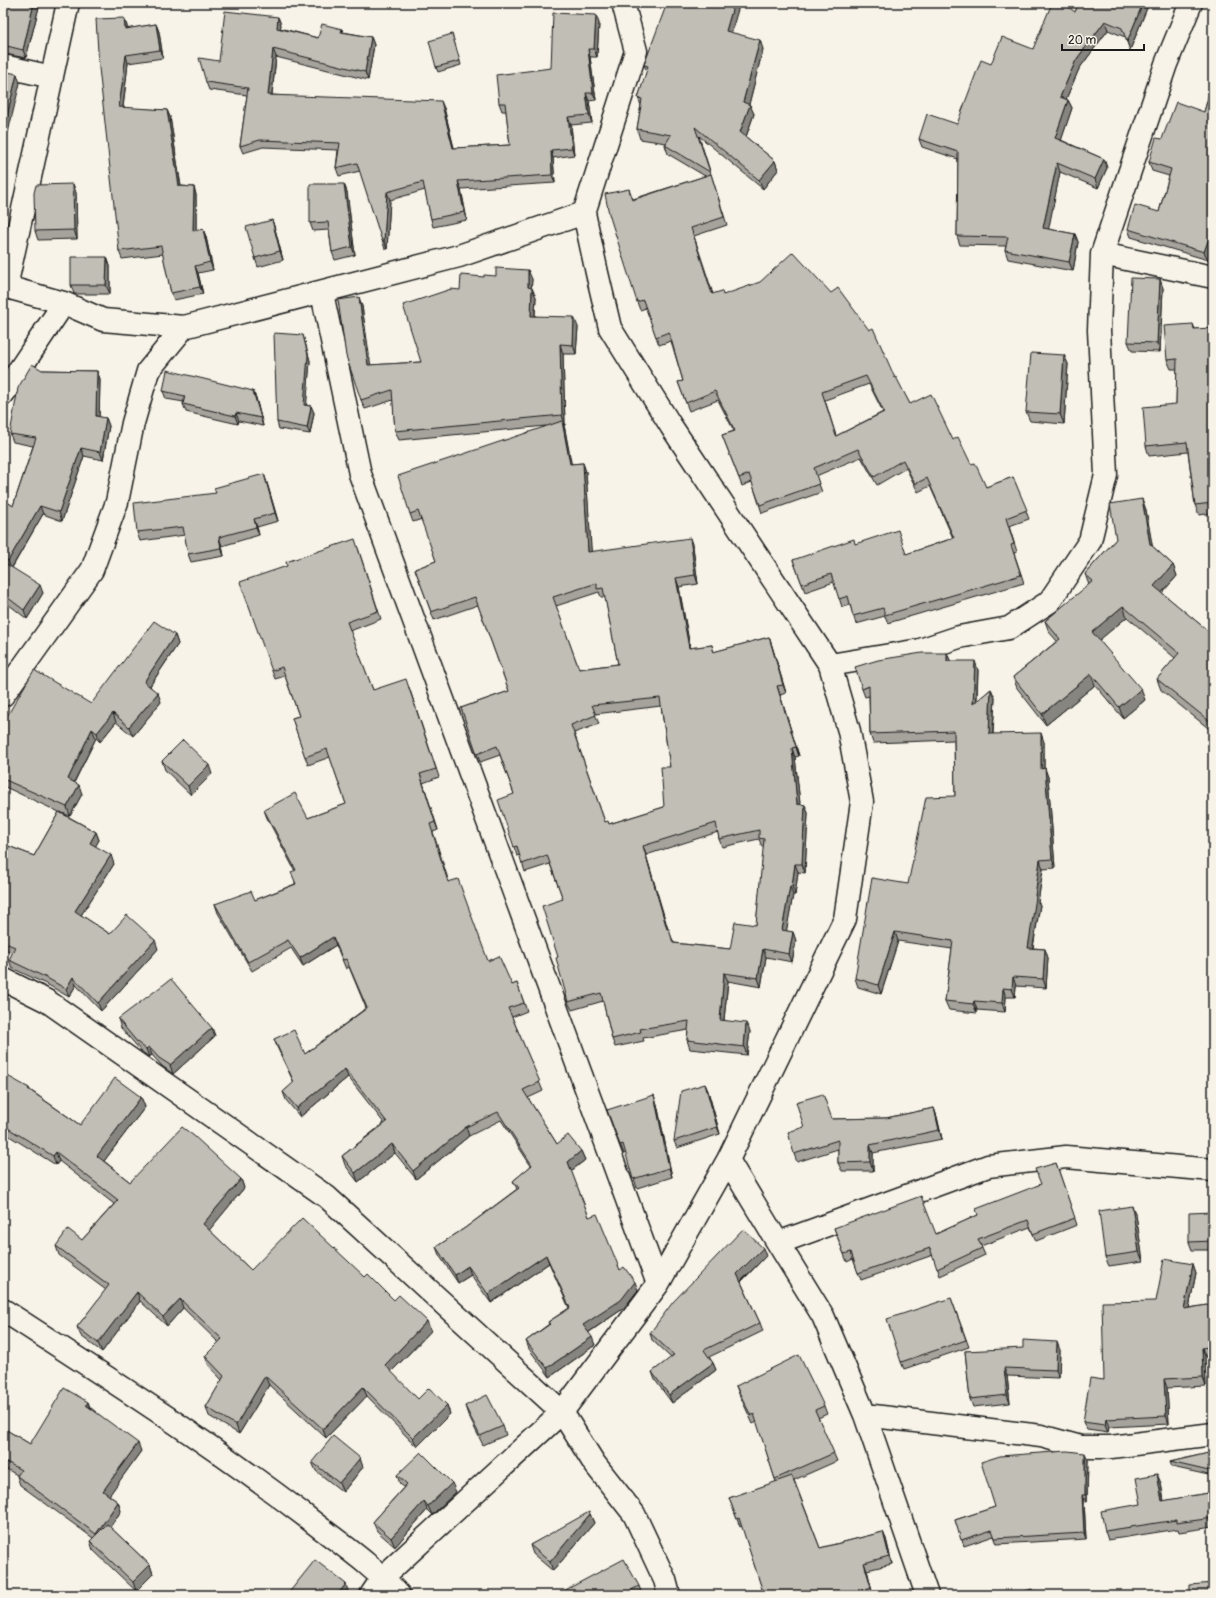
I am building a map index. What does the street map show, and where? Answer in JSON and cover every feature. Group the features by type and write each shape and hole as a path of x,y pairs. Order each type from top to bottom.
{"street":[{"path":"68,3 5,286 64,303 103,320 184,327 322,293 459,256 584,213"},
{"path":"371,1595 384,1578 562,1412 658,1284 728,1160 846,919 862,802 849,731 830,665 670,426 610,328 584,213 636,52 623,3"},
{"path":"830,665 920,650 959,637 1009,628 1049,602 1090,541 1106,475 1099,330 1102,254 1166,64 1192,3"},
{"path":"3,66 52,77"},
{"path":"1102,254 1213,277"},
{"path":"322,293 360,474 658,1284"},
{"path":"3,394 64,303"},
{"path":"3,695 92,570 117,502 133,424 148,371 184,327"},
{"path":"3,980 47,1001 327,1196 562,1412 594,1463 634,1514 665,1580 669,1595"},
{"path":"778,1243 988,1166 1066,1156 1213,1170"},
{"path":"728,1160 823,1316 865,1415 927,1595"},
{"path":"3,1310 180,1424 273,1492 384,1578 399,1595"},
{"path":"865,1415 1041,1436 1081,1447 1111,1447 1213,1434"}],"building":[{"path":"3,3 34,3 23,50 3,45"},
{"path":"667,3 734,3 726,31 760,40 743,102 750,105 740,132 775,161 759,180 695,127 710,172 665,145 671,135 637,129 642,99 638,98 648,66 644,65"},
{"path":"1052,3 1063,3 1075,12 1079,3 1143,3 1127,42 1122,28 1105,21 1076,60 1060,97 1068,100 1055,138 1104,159 1095,179 1057,163 1043,228 1075,234 1069,262 1005,250 1008,237 957,236 958,152 919,139 927,114 957,124 981,60 991,64 1002,37 1033,49"},
{"path":"225,11 278,17 277,28 318,38 322,24 342,29 341,32 371,37 365,72 273,49 268,95 441,101 453,148 510,145 505,103 499,103 496,75 551,68 553,13 596,15 594,49 588,49 593,93 586,93 589,115 568,117 572,148 551,150 552,175 458,181 464,212 431,219 423,182 387,192 384,241 382,241 357,163 336,168 340,143 260,140 240,146 248,88 206,82 199,58 219,61"},
{"path":"124,18 125,29 156,24 160,50 126,55 119,107 167,110 179,186 194,187 193,231 203,229 210,262 195,266 200,287 171,293 161,246 119,251 99,68 96,19"},
{"path":"452,34 460,61 436,67 429,41"},
{"path":"3,71 17,74 3,132"},
{"path":"1213,80 1213,239 1209,238 1204,252 1128,229 1135,205 1159,212 1171,169 1149,162 1156,138 1162,139 1176,102 1204,112"},
{"path":"711,174 724,217 691,228 712,294 722,291 723,295 760,282 793,252 831,293 838,288 869,330 873,328 895,378 896,377 910,404 931,394 953,440 958,437 971,464 975,463 986,487 1013,477 1027,510 1006,518 1014,544 1011,545 1021,575 885,615 883,608 853,616 848,596 839,599 831,574 802,584 793,560 854,539 855,544 898,530 906,554 954,538 927,478 915,484 903,460 874,477 858,449 814,468 819,484 760,505 749,474 739,478 722,435 735,431 715,391 686,403 678,382 683,381 669,332 656,337 643,300 637,302 609,214 605,194 629,189 632,200","holes":["866,376 884,412 836,436 822,392"]},
{"path":"73,184 74,230 35,231 34,193 36,185"},
{"path":"310,184 344,184 352,247 332,252 328,222 310,223"},
{"path":"272,220 280,251 255,258 246,227"},
{"path":"71,257 107,257 106,285 71,285"},
{"path":"496,268 528,270 528,287 532,288 531,316 574,317 573,345 560,344 562,415 395,431 392,390 361,400 346,356 338,300 359,297 368,365 421,362 403,305 451,289 460,290 461,275 484,277 484,275 496,276"},
{"path":"1131,278 1160,279 1157,343 1128,342"},
{"path":"1193,324 1194,329 1213,328 1213,503 1195,505 1187,442 1146,446 1143,407 1176,404 1177,359 1167,360 1164,326"},
{"path":"274,333 303,335 308,355 304,405 311,406 307,428 277,422"},
{"path":"1031,353 1064,355 1060,414 1026,412"},
{"path":"32,364 42,370 97,371 96,416 106,418 100,452 81,448 59,512 40,506 8,561 3,558 3,499 13,506 36,438 10,434 18,388"},
{"path":"167,370 253,391 261,418 236,413 235,416 183,404 185,396 163,391"},
{"path":"562,421 570,464 583,463 588,552 690,538 695,575 676,578 689,648 712,645 713,652 769,637 783,685 777,686 796,747 792,748 797,804 805,805 802,864 795,864 792,886 790,886 782,930 793,932 789,954 763,949 758,978 724,973 720,1020 746,1023 744,1047 687,1040 689,1021 640,1029 641,1032 612,1039 601,993 568,1002 556,958 558,957 542,906 563,899 547,855 522,864 517,846 514,847 498,800 514,794 497,746 477,754 461,708 509,691 475,597 431,612 415,569 436,561 418,511 410,514 398,476","holes":["597,583 597,589 603,588 618,664 579,669 553,597","660,698 670,767 661,767 664,807 609,824 608,821 605,822 571,725 596,715 592,705","716,823 719,839 759,830 759,838 764,839 756,925 735,922 730,949 673,943 669,929 667,929 643,846"]},
{"path":"264,474 275,513 254,519 256,527 219,537 221,548 188,554 183,527 137,532 134,503 216,493 214,488"},
{"path":"1142,499 1150,544 1173,565 1154,586 1213,635 1213,724 1157,679 1179,653 1123,606 1092,632 1141,689 1119,707 1091,674 1042,714 1013,677 1060,639 1045,621 1093,581 1085,574 1116,539 1110,504"},
{"path":"355,539 378,611 347,622 373,690 406,679 436,769 420,774 435,822 430,824 448,882 458,879 488,961 499,956 512,985 517,983 524,1003 508,1008 540,1082 523,1090 557,1144 568,1135 581,1151 568,1162 589,1217 597,1214 620,1270 624,1267 635,1282 621,1300 583,1325 592,1337 547,1368 526,1341 550,1324 548,1322 570,1308 546,1255 488,1294 468,1266 455,1275 436,1247 465,1228 519,1188 513,1181 532,1165 498,1112 466,1127 413,1171 392,1144 355,1173 342,1156 387,1122 345,1069 297,1108 283,1092 294,1082 274,1039 294,1030 305,1054 367,1008 346,959 343,960 333,937 300,958 288,940 248,962 215,904 251,891 255,900 296,884 291,872 296,870 264,810 295,793 308,818 346,804 327,749 305,757 292,718 299,716 282,667 272,671 240,582 287,566 286,562"},
{"path":"3,562 40,585 24,610 3,594"},
{"path":"154,621 175,635 144,682 158,693 129,727 113,713 97,733 92,729 68,779 79,785 67,807 3,779 3,723 34,670 91,704"},
{"path":"922,653 947,653 947,661 975,661 973,704 991,689 989,734 1041,733 1041,769 1045,768 1052,859 1040,860 1028,948 1045,949 1043,979 1013,977 1012,989 1003,988 1002,1003 974,1001 973,1004 945,1001 953,941 895,932 878,985 855,978 872,878 908,884 926,797 955,796 954,731 870,734 869,686 862,689 855,667 878,660"},
{"path":"183,740 209,765 188,786 162,761"},
{"path":"59,812 96,832 90,843 111,855 75,911 110,934 127,915 155,940 98,1003 73,977 66,989 9,960 15,947 3,942 3,844 34,856"},
{"path":"171,979 212,1028 170,1065 159,1058 149,1047 146,1049 138,1043 118,1019"},
{"path":"4,1074 29,1088 28,1089 80,1125 115,1078 141,1097 97,1156 130,1182 182,1127 241,1179 203,1224 251,1270 302,1218 365,1277 368,1274 394,1300 399,1295 427,1321 385,1365 418,1399 429,1388 447,1405 413,1438 363,1387 323,1429 265,1376 236,1425 206,1407 224,1376 205,1356 222,1339 180,1299 163,1317 137,1292 98,1343 77,1327 109,1285 56,1246 68,1229 82,1240 118,1200 56,1152 53,1156 3,1125"},
{"path":"705,1084 717,1127 674,1141 681,1091"},
{"path":"823,1094 832,1119 886,1118 934,1108 939,1130 870,1145 870,1162 838,1163 838,1140 794,1154 788,1132 804,1127 796,1102"},
{"path":"654,1095 669,1168 633,1179 623,1144 620,1145 607,1110"},
{"path":"1056,1163 1075,1218 1033,1234 1028,1220 978,1239 982,1248 937,1269 930,1248 858,1273 851,1252 844,1254 834,1228 921,1196 936,1234 978,1215 976,1209 1041,1184 1035,1169"},
{"path":"1132,1206 1139,1252 1105,1257 1099,1211"},
{"path":"1213,1212 1213,1241 1189,1242 1189,1213"},
{"path":"743,1229 763,1248 737,1274 760,1323 704,1350 713,1363 669,1395 652,1372 674,1355 650,1333 673,1302"},
{"path":"1164,1259 1193,1264 1184,1309 1213,1304 1213,1346 1202,1348 1203,1377 1164,1379 1166,1416 1106,1419 1105,1425 1083,1422 1090,1378 1104,1380 1102,1302 1156,1301"},
{"path":"951,1298 966,1340 901,1362 887,1319"},
{"path":"1023,1340 1057,1342 1056,1370 1004,1368 1007,1395 970,1399 965,1351 1023,1348"},
{"path":"799,1355 824,1406 815,1410 834,1453 775,1479 754,1414 751,1416 736,1386"},
{"path":"64,1388 88,1402 86,1405 138,1443 103,1491 118,1502 96,1534 17,1476 21,1470 3,1460 3,1428 30,1444"},
{"path":"487,1395 503,1426 480,1436 465,1406"},
{"path":"333,1436 360,1458 339,1483 312,1462"},
{"path":"1067,1451 1085,1453 1085,1495 1082,1495 1084,1533 995,1538 992,1530 961,1540 955,1520 995,1507 981,1462 1000,1456"},
{"path":"421,1452 452,1483 428,1506 424,1501 391,1538 373,1522 407,1484 397,1475"},
{"path":"1213,1452 1213,1472 1170,1462"},
{"path":"1157,1474 1162,1501 1213,1492 1213,1518 1176,1523 1176,1520 1105,1531 1101,1511 1141,1504 1136,1478"},
{"path":"792,1476 820,1548 883,1532 889,1556 864,1563 871,1587 849,1595 764,1595 739,1518 737,1519 729,1498"},
{"path":"589,1512 590,1514 550,1562 530,1545"},
{"path":"107,1524 150,1565 133,1582 90,1541"},
{"path":"624,1559 639,1586 622,1595 556,1595"},
{"path":"315,1560 346,1584 337,1595 287,1595"},
{"path":"1213,1583 1213,1595 1203,1595 1190,1592 1190,1585"},
{"path":"1032,1589 1033,1592 1036,1591 1037,1595 1010,1595"}]}
